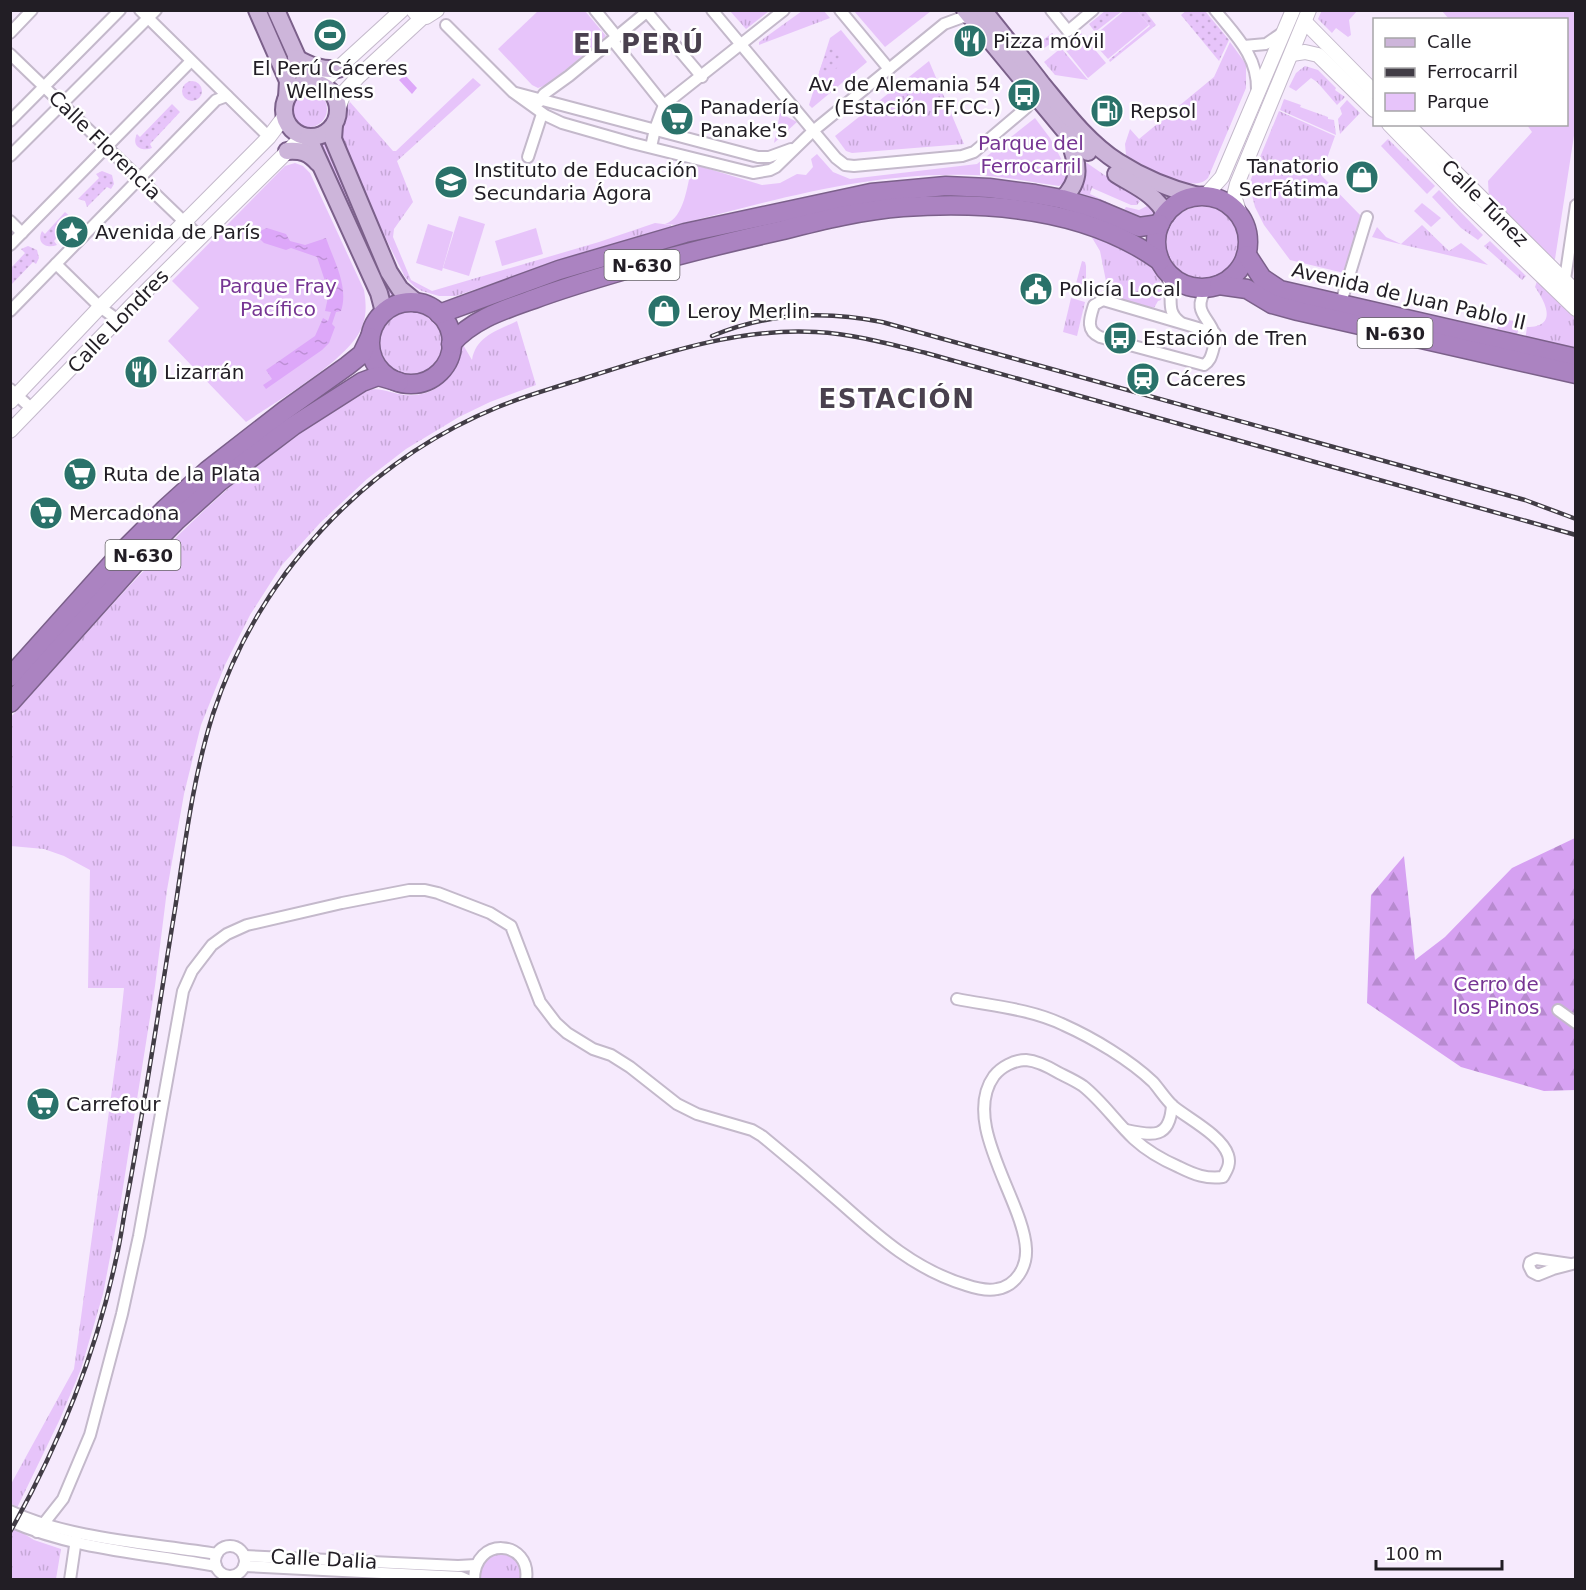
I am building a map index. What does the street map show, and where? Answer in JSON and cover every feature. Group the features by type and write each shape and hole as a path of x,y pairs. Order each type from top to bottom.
{"highway":[{"name":"N-630","path":"439,314 559,270 685,233 871,193 946,186 1035,194 1096,209 1139,227 1163,220"},
{"path":"1163,265 1156,240 1163,220 1181,202 1202,196 1221,200 1229,204 1241,217"},
{"name":"N-630","path":"10,703 136,562 177,520 219,482 293,426 362,382 378,376 412,384 431,379 444,366 451,344 474,324 494,314 580,283 731,242 845,216 902,207 944,205 988,207 1058,217 1111,233 1163,265 1180,283 1197,288 1213,287"},
{"name":"N-630","path":"1241,217 1248,239 1247,255"},
{"path":"1213,287 1232,278 1240,270 1247,255"},
{"name":"Avenida de Juan Pablo II","path":"1247,255 1262,278 1280,290 1575,358"},
{"name":"Avenida de Juan Pablo II","path":"1213,287 1247,289 1272,304 1575,374"},
{"path":"384,312 398,304 417,303 430,307 439,314 447,326 451,344"},
{"name":"N-630","path":"10,677 123,551 165,509 208,470 362,354 374,325 384,312"},
{"path":"370,336 374,362 388,377 399,382"}],"main road":[{"path":"257,10 288,81 284,117 293,131 306,137 323,135 334,125"},
{"path":"276,10 304,75 333,93 339,107"},
{"path":"286,97 297,86 316,83 338,69 402,10"},
{"path":"973,13 1099,148 1117,162 1144,177 1177,191 1202,196 1222,177 1293,10"},
{"path":"417,303 400,290 389,272 333,139 334,125 344,92 429,13"},
{"path":"973,13 1065,131 1105,166 1158,201 1163,220"},
{"path":"1241,217 1234,196 1236,184 1307,16"},
{"path":"1307,16 1336,63 1373,109"},
{"path":"1292,54 1305,52 1336,63 1373,91"},
{"path":"296,58 315,68 338,69"},
{"name":"Calle Londres","path":"13,395 269,137 284,117"},
{"name":"Calle Túnez","path":"1391,126 1545,280 1573,301"},
{"name":"Calle Túnez","path":"1409,126 1564,281 1573,301"},
{"path":"1062,199 1072,190 1077,177 1076,161 1065,131"},
{"path":"306,137 323,168 379,293 384,312"},
{"name":"Calle Londres","path":"10,431 200,237 287,151 306,137"},
{"path":"287,151 296,150 308,154 323,168"}],"street":[{"path":"10,33 32,10"},
{"path":"10,121 120,10"},
{"path":"595,10 664,105"},
{"path":"712,10 836,158 845,165 962,156 974,152 1026,108 1031,102 1034,91"},
{"path":"656,148 663,144 660,130 664,105 784,10"},
{"path":"840,10 889,69"},
{"path":"944,24 952,10"},
{"path":"1051,10 1068,31 1093,10"},
{"path":"1215,10 1244,46 1255,68 1257,96"},
{"path":"528,157 545,100 559,85 648,11 702,77"},
{"path":"10,156 63,104 148,13 190,61 269,137"},
{"path":"429,13 446,25 513,92 541,114 562,123 753,172 776,167 813,131 944,24 973,13"},
{"path":"1244,46 1266,45 1285,31"},
{"name":"Calle Florencia","path":"10,54 200,237"},
{"path":"10,245 190,61"},
{"path":"559,85 561,97 567,106"},
{"path":"513,92 758,158 769,157 796,147"},
{"path":"10,311 216,100 226,96"},
{"path":"753,172 758,167 758,158"},
{"path":"1464,201 1468,187"},
{"path":"1545,280 1564,281 1574,230 1575,205"},
{"path":"1343,296 1367,217"},
{"path":"10,221 22,233"},
{"path":"56,264 100,307 118,321"},
{"path":"1163,265 1171,292 1169,303 1173,314 1186,324 1197,322 1202,312"},
{"path":"1213,287 1200,299 1202,312 1215,333 1216,339 1210,362 1202,366 1100,337 1092,332 1089,321 1094,305 1102,300 1215,333"},
{"path":"112,296 128,309"},
{"path":"1147,313 1160,311 1169,303"},
{"path":"13,395 32,409"},
{"path":"40,1528 63,1499 90,1435 122,1314 139,1236 183,991 192,971 212,945 226,934 247,925 409,890 438,893 490,913 511,926 540,1002 567,1033 630,1067 676,1104 697,1114 752,1130 762,1136 885,1242 916,1264 947,1279 976,1288 997,1289 1011,1283 1025,1263 1026,1248 1021,1226 1000,1174 986,1123 986,1095 989,1083 999,1070 1013,1063 1025,1060 1046,1065 1083,1087 1134,1139 1154,1154 1196,1175 1210,1179 1223,1177 1229,1166 1228,1155 1222,1146 1200,1125 1172,1106 1153,1082 1128,1064 1087,1037 1035,1013 957,999"},
{"path":"1558,1010 1575,1023"},
{"path":"1126,1130 1143,1134 1157,1133 1168,1128 1172,1119 1172,1106"},
{"path":"10,1511 40,1528"},
{"path":"10,1521 225,1575 239,1573 244,1561 240,1549 231,1546 223,1547 217,1554"},
{"path":"76,1538 217,1554"},
{"path":"70,1580 76,1538"},
{"path":"474,1580 476,1565 488,1550 497,1548 509,1549 518,1554 525,1563 526,1580"},
{"path":"217,1554 225,1575"},
{"name":"Calle Dalia","path":"244,1561 476,1565"},
{"name":"Calle Dalia","path":"244,1561 461,1577 468,1580"}],"green space":[{"path":"1187,10 1205,11 1229,40 1219,61 1181,15"},
{"path":"1322,10 1357,11 1349,20 1351,35 1348,37 1336,28 1332,33 1318,19"},
{"path":"538,11 585,11 606,36 549,84 538,88 532,85 498,49"},
{"path":"730,11 769,11 746,29"},
{"path":"802,11 824,11 830,18 759,45 759,42"},
{"path":"854,11 931,11 885,47"},
{"path":"1105,11 1122,11 1095,32 1089,24"},
{"path":"1124,11 1137,11 1149,25 1108,59 1090,39"},
{"path":"1137,11 1145,11 1156,25 1110,62 1109,60 1150,26"},
{"path":"1442,11 1575,11 1575,129 1555,259 1551,262 1489,199 1488,181 1532,132 1528,126 1568,126 1568,18 1448,18"},
{"path":"841,30 867,62 812,108 809,105 830,38"},
{"path":"1052,33 1057,39 1043,49 1039,43"},
{"path":"1081,33 1106,63 1088,78 1064,48"},
{"path":"1230,42 1246,64 1246,88 1208,178 1201,183 1180,181 1167,177 1126,155 1125,144 1130,129 1139,139 1214,77"},
{"path":"829,45 839,54 839,64 829,73 819,72"},
{"path":"1061,48 1088,80 1055,75 1044,62"},
{"path":"929,61 964,144 852,153 846,151 835,136"},
{"path":"1305,66 1318,70 1336,88 1335,90 1345,97 1337,105 1311,78 1296,91 1289,87 1296,73"},
{"path":"473,78 481,85 397,161 413,202 394,229 393,237 411,280 432,291 599,242 655,223 671,225 671,229 594,249 456,296 439,296 415,287 405,277 382,231 352,160 349,159 342,136 348,105 350,102 393,151 396,151"},
{"path":"192,81 199,84 202,91 199,98 192,101 185,98 182,91 185,84"},
{"path":"309,91 322,96 327,109 322,122 309,127 296,122 291,109 296,96"},
{"path":"1284,99 1334,120 1336,135 1280,110"},
{"path":"1347,100 1360,113 1340,134 1338,119 1342,114 1340,108"},
{"path":"172,104 180,112 150,144 152,148 138,147 135,142 137,134 140,137"},
{"path":"1279,111 1335,136 1321,175 1362,217 1344,273 1290,260 1264,225 1255,207 1249,184"},
{"path":"780,113 797,122 774,143"},
{"name":"Parque del Ferrocarril","path":"1035,118 1050,138 1065,166 1068,166 1066,181 1059,186 973,175 897,178 823,189 676,225 665,224 672,221 681,208 692,167 696,165 762,185 780,183 797,174 806,175 813,167 811,159 817,154 833,172 850,179 977,164"},
{"path":"1388,139 1435,186 1427,194 1381,146"},
{"path":"328,140 397,296 387,300 319,143"},
{"path":"1084,161 1140,201 1137,205 1131,205 1092,188 1090,194 1124,210 1126,207 1139,210 1149,205 1156,212 1154,217 1146,221 1074,195"},
{"name":"Parque Fray Pacífico","path":"295,163 303,166 310,173 364,290 365,318 355,340 343,353 311,379 246,422 168,341 199,308 172,281 285,166"},
{"path":"102,171 112,175 114,184 111,189 107,187 87,207 85,201 78,199 99,178 96,174"},
{"path":"1439,190 1483,235 1478,240 1461,228 1432,197"},
{"path":"1422,203 1441,218 1431,227 1414,211"},
{"path":"1203,206 1224,212 1234,222 1240,243 1234,264 1224,274 1203,280 1182,274 1172,264 1166,243 1172,222 1182,212"},
{"path":"65,212 74,220 54,241 57,245 43,244 40,239 42,231 45,234"},
{"path":"459,216 485,224 469,276 443,268"},
{"path":"428,224 453,232 442,271 416,263"},
{"path":"1422,225 1449,251 1461,243 1488,265 1401,244"},
{"path":"1377,227 1386,237 1401,244 1372,237"},
{"path":"536,228 543,254 502,266 495,241"},
{"path":"1091,236 1127,251 1150,266 1158,276 1162,287 1161,300 1154,308 1129,303 1111,296 1100,251"},
{"path":"1490,241 1526,276 1522,280 1484,246"},
{"path":"28,246 37,250 39,258 36,264 33,262 11,285 11,268 25,253 21,249"},
{"path":"1082,261 1086,266 1086,295 1074,291"},
{"path":"1537,281 1575,318 1575,354 1525,341 1527,327 1537,326 1546,319 1547,313 1543,300 1535,287"},
{"path":"1071,298 1085,302 1077,336 1063,332"},
{"path":"411,312 423,314 433,321 440,331 442,343 440,355 433,365 423,372 411,374 399,372 389,365 382,355 380,343 382,331 389,321 399,314"},
{"path":"1496,318 1520,322 1516,339 1508,332 1497,329 1499,325"},
{"path":"517,321 536,385 490,402 459,417 406,449 367,479 320,523 282,565 250,615 225,665 201,725 184,794 167,890 155,986 121,1200 103,1294 81,1369 60,1419 17,1508 11,1503 11,1484 74,1369 124,988 88,988 90,870 64,856 44,849 11,846 10,718 123,593 201,513 287,441 365,391 380,390 417,395 437,388 455,364 462,343 472,360 478,345 488,335"},
{"name":"Cerro de los Pinos","path":"1575,838 1575,1090 1544,1091 1461,1067 1367,1003 1371,895 1404,856 1415,960 1445,937 1512,868"},
{"path":"10,1525 34,1540 61,1549 56,1579 11,1579"},
{"path":"498,1553 504,1553 516,1560 521,1580 481,1579 484,1563"}],"water":[{"path":"405,75 417,88 412,94 399,80"},
{"path":"267,228 286,234 290,241 305,245 326,238 340,274 343,302 341,311 336,312 332,324 335,327 329,343 266,389 263,385 272,379 266,370 315,336 323,318 328,321 331,312 325,311 329,293 317,257 291,248 286,250 264,243 258,237 260,231"}],"railway":[{"path":"712,336 753,322 796,316 838,316 882,322 1525,500 1576,519"},
{"path":"10,1532 44,1467 74,1399 108,1295 140,1127 190,811 213,714 233,663 258,616 288,571 322,529 361,492 403,459 449,430 498,407 631,363 723,339 754,334 816,332 858,337 926,353 1576,535"}],"place":[{"name":"El Perú Cáceres Wellness","path":"330,35"},
{"name":"Pizza móvil","path":"970,41"},
{"name":"Av. de Alemania 54 (Estación FF.CC.)","path":"1024,95"},
{"name":"Repsol","path":"1107,111"},
{"name":"Panadería Panake's","path":"677,119"},
{"name":"Tanatorio SerFátima","path":"1362,177"},
{"name":"Instituto de Educación Secundaria Ágora","path":"451,182"},
{"name":"Avenida de París","path":"72,232"},
{"name":"Policía Local","path":"1036,289"},
{"name":"Leroy Merlin","path":"664,311"},
{"name":"Estación de Tren","path":"1120,338"},
{"name":"Lizarrán","path":"141,372"},
{"name":"Cáceres","path":"1143,379"},
{"name":"Ruta de la Plata","path":"80,474"},
{"name":"Mercadona","path":"46,513"},
{"name":"Carrefour","path":"43,1104"}],"district":[{"name":"EL PERÚ","path":"639,44"},
{"name":"ESTACIÓN","path":"897,399"}]}
